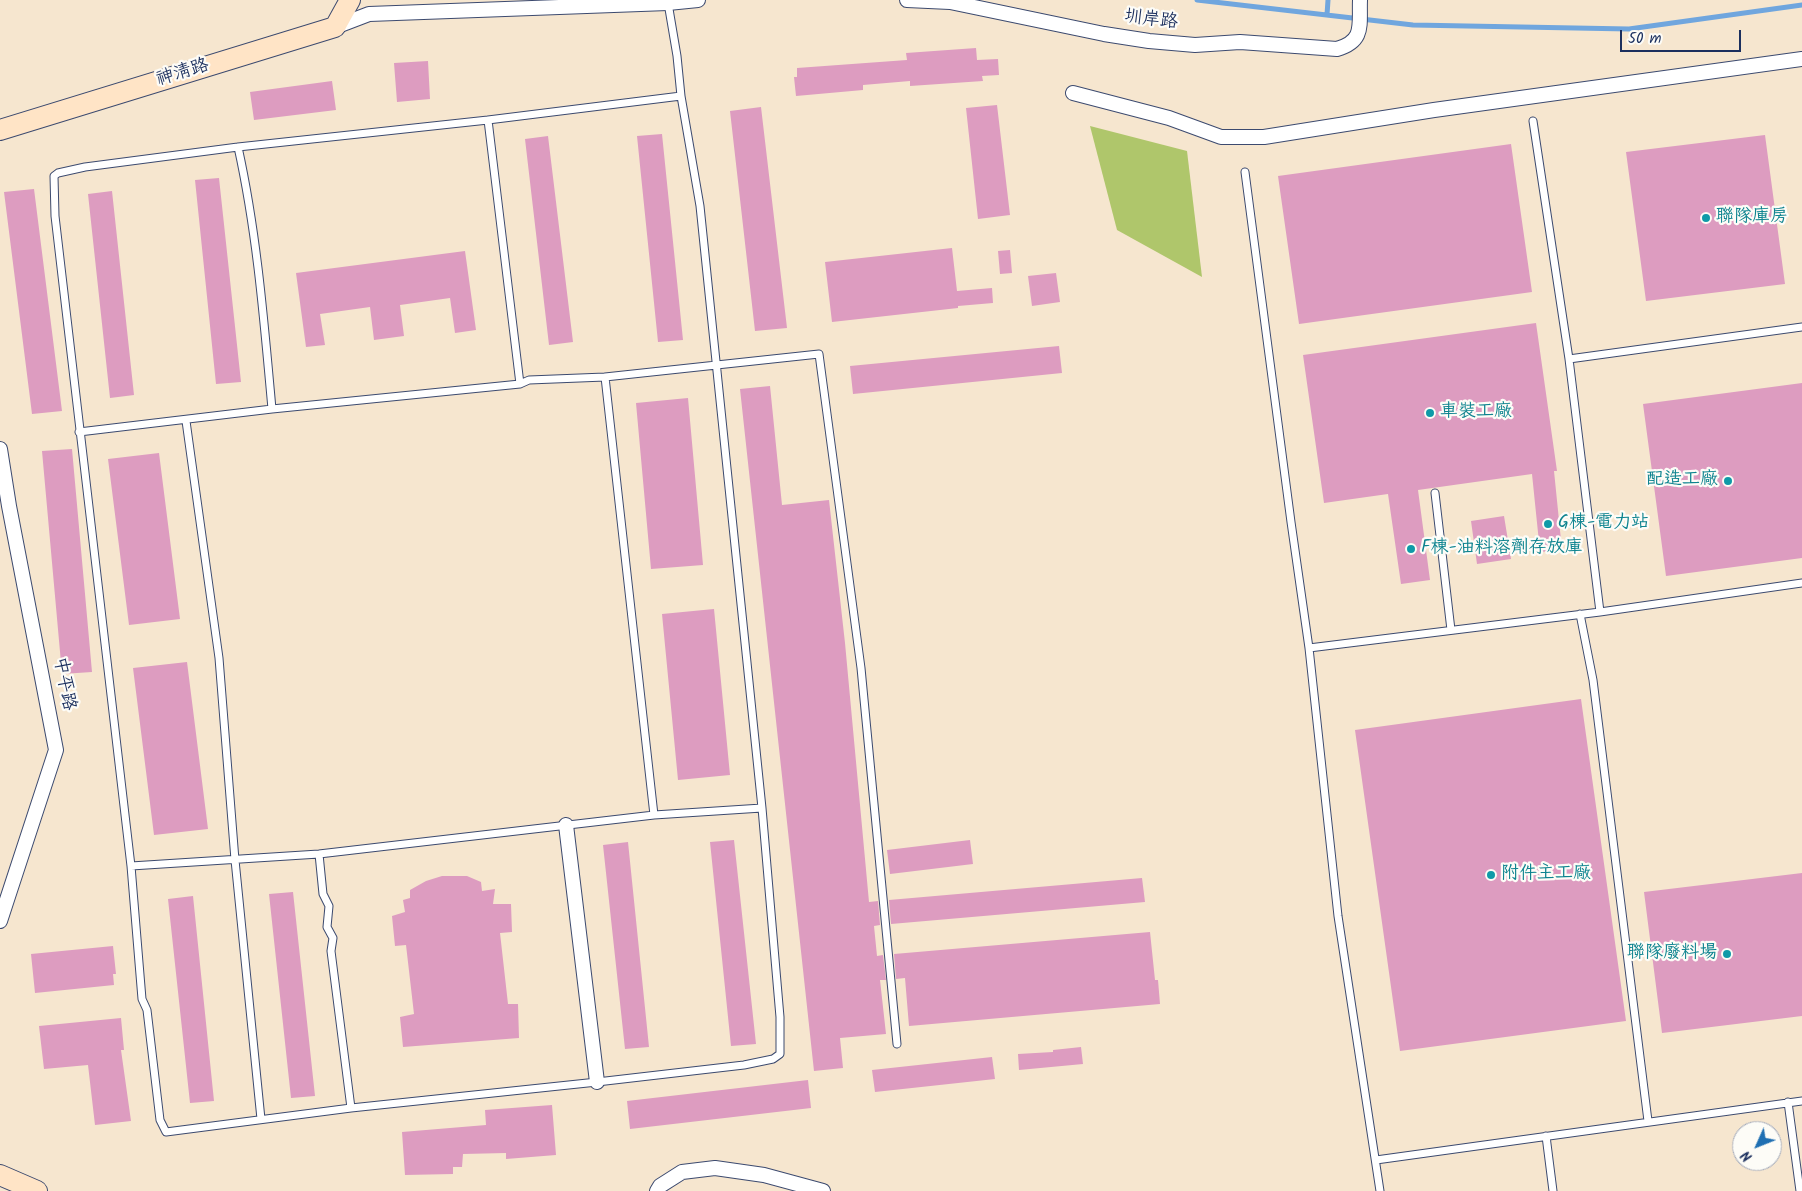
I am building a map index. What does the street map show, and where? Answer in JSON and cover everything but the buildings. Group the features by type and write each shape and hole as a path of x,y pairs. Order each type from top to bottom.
{"street":[{"path":"336,27 350,0"},
{"path":"336,27 369,14 668,3 698,0"},
{"name":"圳岸路","path":"907,0 950,2 1104,34 1149,41 1195,45 1240,42 1336,49 1348,46 1358,36 1360,0"},
{"name":"神清路","path":"0,130 336,27"},
{"path":"1073,93 1169,118 1221,137 1264,137 1434,110 1802,59"},
{"name":"中平路","path":"0,448 4,508 56,750 0,921"},
{"path":"566,825 597,1082"},
{"path":"657,1191 660,1186 682,1172 715,1168 764,1175 824,1191"},
{"path":"0,1175 37,1191"}],"lane":[{"path":"668,3 677,56 681,96 700,206 762,808 780,1017 780,1054 773,1059 744,1065 351,1108 166,1132 160,1120 147,1010 142,999 131,866 79,432 56,216 54,176 58,173 85,167 238,147 488,120 681,96"},
{"path":"488,120 520,384"},
{"path":"1532,121 1569,360 1600,612"},
{"path":"238,147 249,195 262,293 272,409"},
{"path":"1246,172 1309,648 1338,916 1380,1191"},
{"path":"1569,360 1802,328"},
{"path":"79,432 186,421 272,409 520,384 529,380 605,377 819,354 860,668 897,1044"},
{"path":"605,377 654,815"},
{"path":"186,421 219,658 261,1119"},
{"path":"1435,493 1452,630"},
{"path":"1309,648 1600,612 1802,583"},
{"path":"1580,614 1594,680 1648,1121"},
{"path":"131,866 319,854 654,815 762,808"},
{"path":"319,854 323,894 329,906 327,927 333,938 331,951 351,1108"},
{"path":"1376,1160 1802,1101"},
{"path":"1788,1102 1800,1191"},
{"path":"1546,1136 1554,1191"}],"green space":[{"path":"1090,126 1187,151 1202,277 1117,230"}],"waterway":[{"path":"1197,0 1413,25 1629,29 1802,5"},
{"path":"1327,15 1328,0"}],"place":[{"name":"聯隊庫房","path":"1706,218"},
{"name":"車裝工廠","path":"1430,413"},
{"name":"配造工廠","path":"1728,481"},
{"name":"G棟-電力站","path":"1548,524"},
{"name":"F棟-油料溶劑存放庫","path":"1411,549"},
{"name":"附件主工廠","path":"1491,875"},
{"name":"聯隊廢料場","path":"1727,954"}]}
